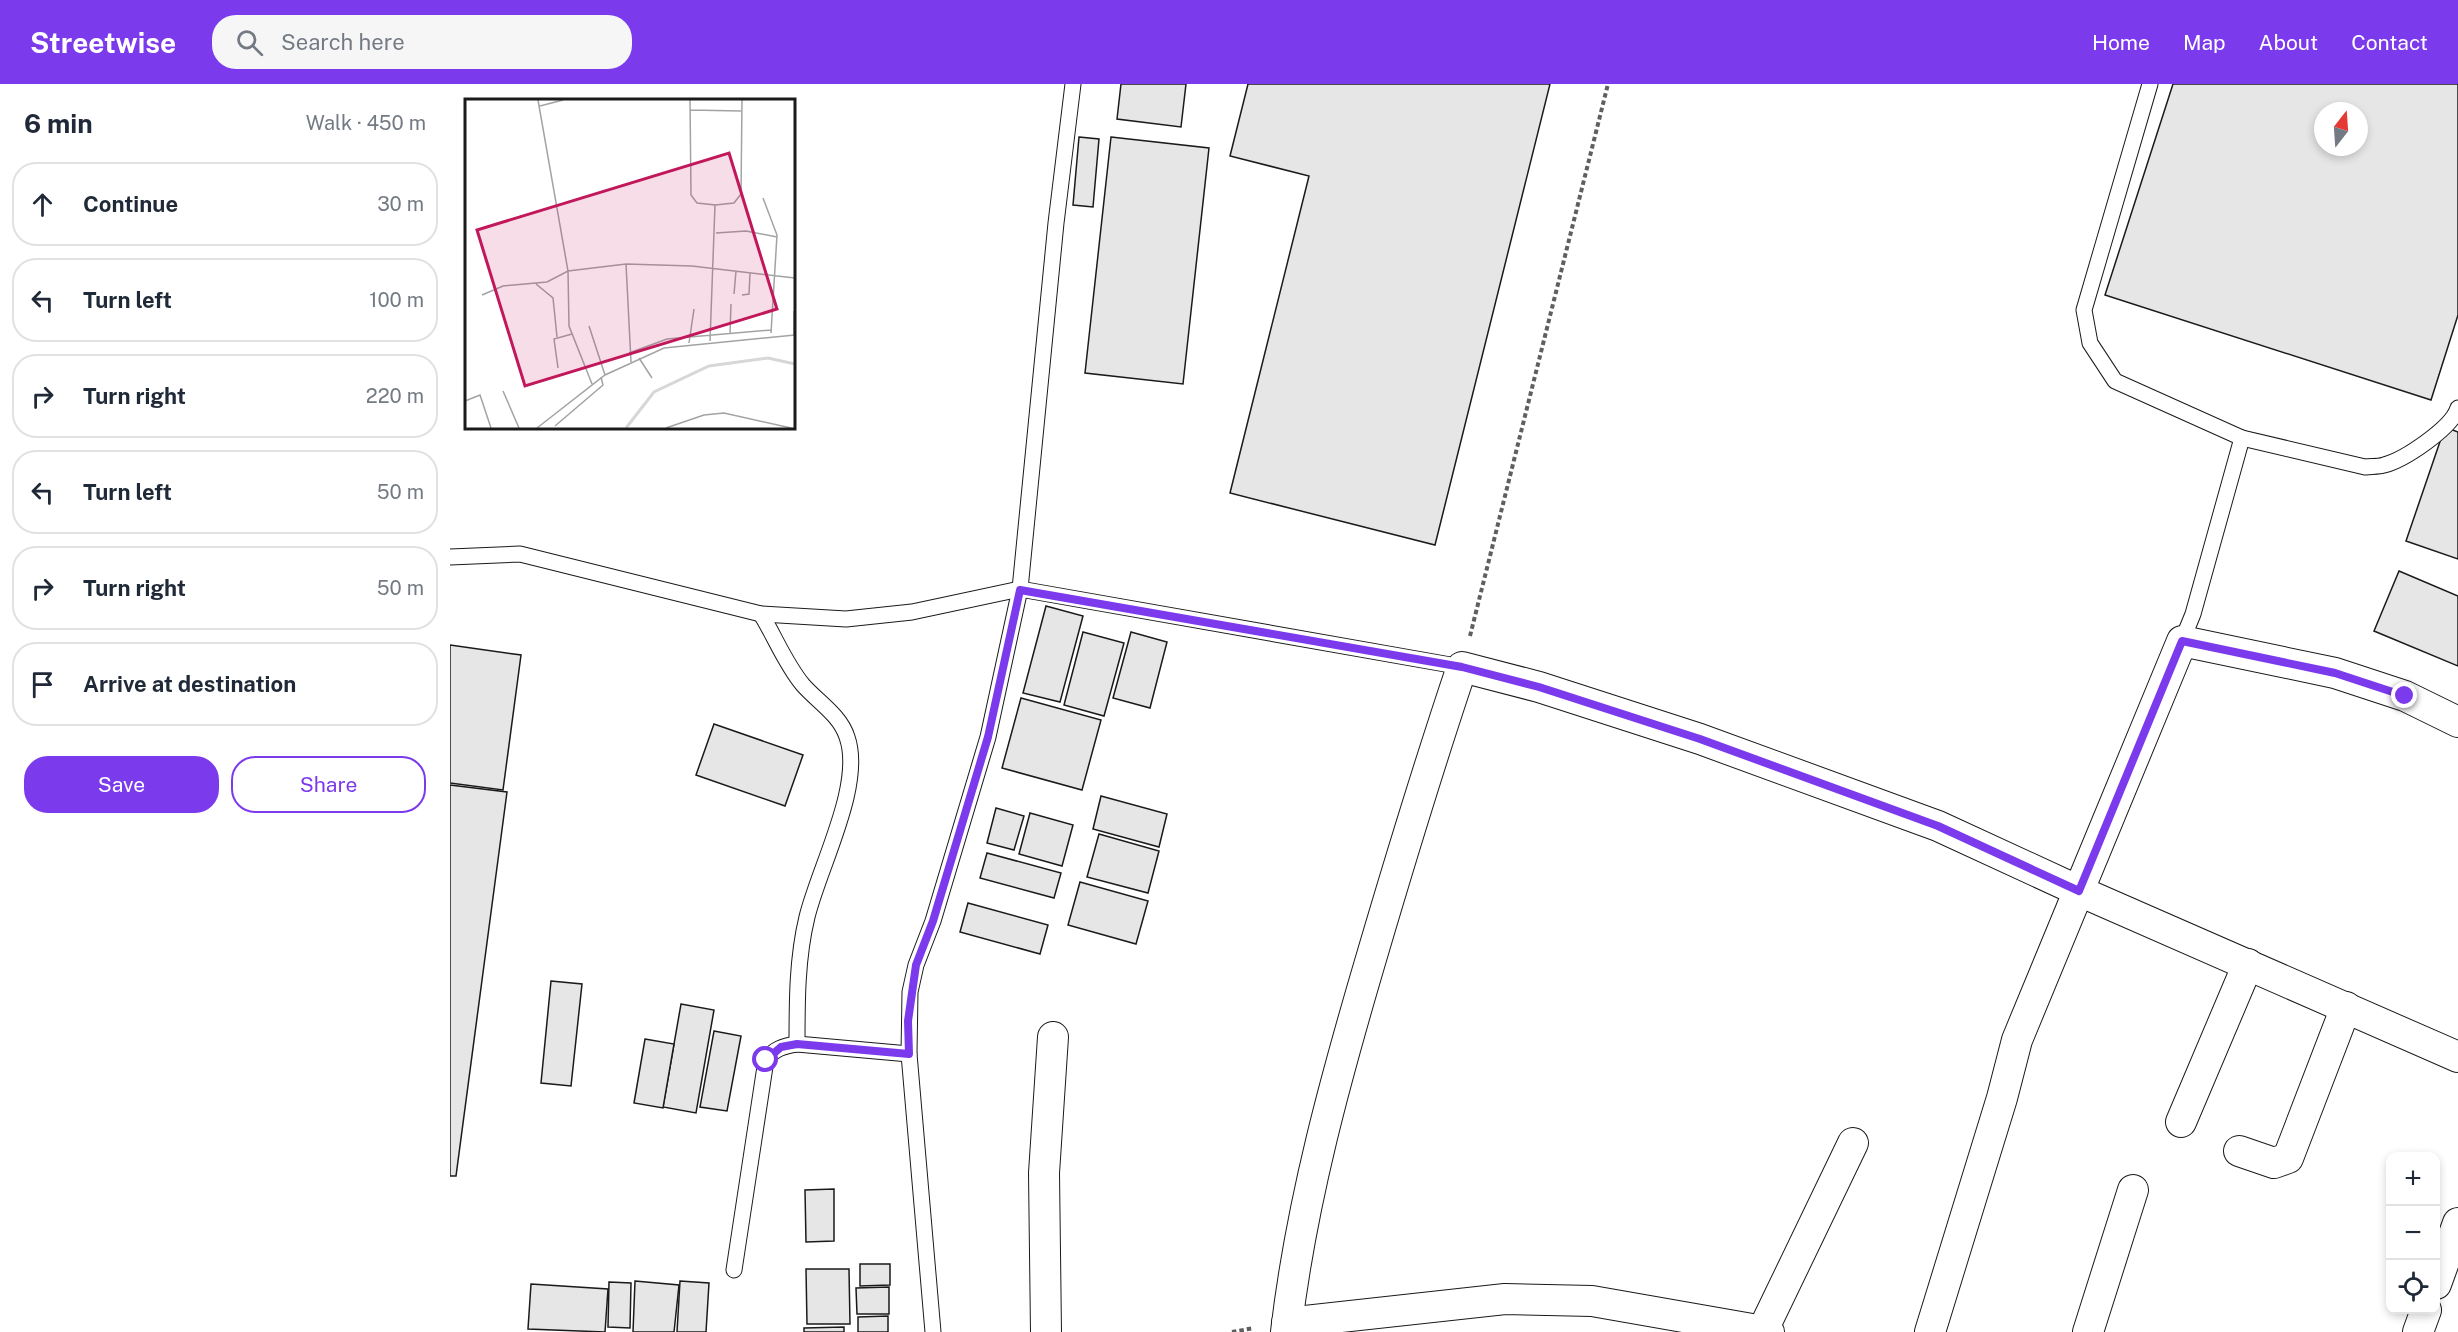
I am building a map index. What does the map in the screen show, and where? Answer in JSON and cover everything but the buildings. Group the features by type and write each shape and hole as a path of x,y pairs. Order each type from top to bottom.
{"street":[{"path":"1930,1332 2002,1098 2017,1040 2182,641 2335,673 2405,696 2458,723"},
{"path":"1853,1143 1764,1332 1592,1301 1516,1299 1427,1306 1287,1327 1306,1208 1331,1094 1423,784 1462,667 1539,687 1711,743 1938,826 2079,891 2458,1057"},
{"path":"2181,1122 2248,964"},
{"path":"2238,1152 2274,1163 2288,1158 2346,1007"},
{"path":"1046,1332 1044,1173 1053,1037"},
{"path":"2088,1332 2133,1190"},
{"path":"2440,1273 2458,1223"},
{"path":"2418,1332 2425,1314"}],"lane":[{"path":"933,1332 908,1021 916,965 933,921 988,737 1020,590 1056,223 1073,84"},
{"path":"2150,84 2084,310 2090,343 2115,381 2242,438 2365,467 2385,465 2426,442 2456,416 2458,408"},
{"path":"2182,641 2193,614 2242,438"},
{"path":"450,557 520,554 761,615 846,619 912,612 1020,590 1462,667"},
{"path":"761,615 802,684 836,718 846,733 852,753 849,784 806,917 798,969 797,1044"},
{"path":"734,1270 766,1060 781,1047 797,1044 909,1054"}],"path":[{"path":"1462,667 1608,84"}],"route":[{"path":"766,1060 770,1054 781,1047 797,1044 909,1054 910,992 916,965 933,921 988,737 1020,590 1462,667 1539,687 1700,739 1938,826 2079,891 2182,641 2335,673 2405,696"}]}
